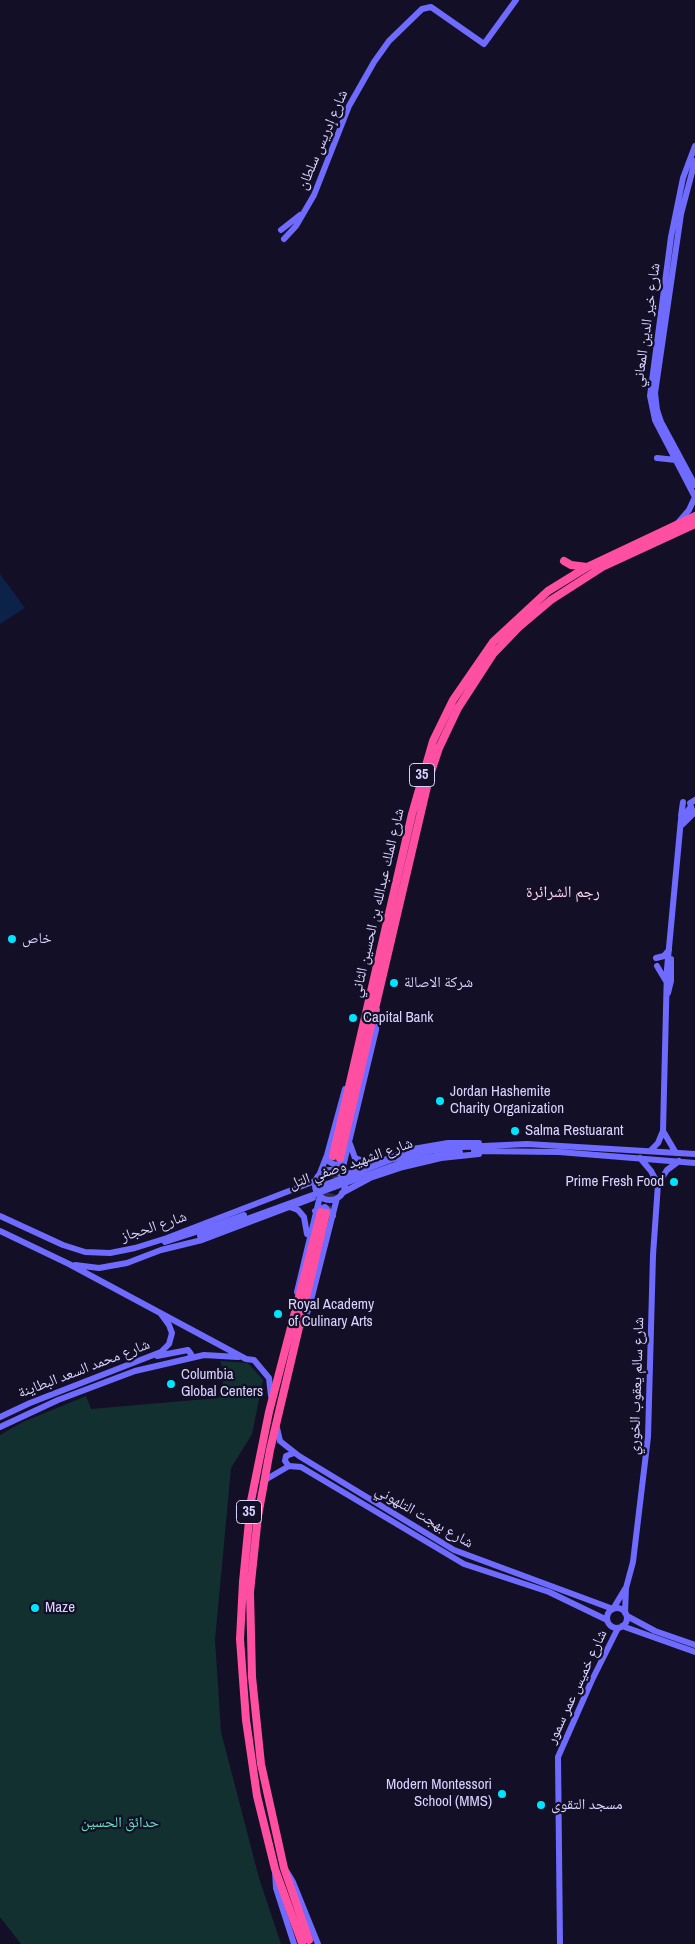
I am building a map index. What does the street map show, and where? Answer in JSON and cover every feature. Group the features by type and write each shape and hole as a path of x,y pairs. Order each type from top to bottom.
{"highway":[{"name":"شارع الملك عبدالله بن الحسين الثاني","path":"336,1157 412,814 428,756 442,722 468,676 506,628 548,591 587,567 695,516"},
{"name":"شارع الملك عبدالله بن الحسين الثاني","path":"336,1157 434,760 448,726 477,676 493,654 540,608 573,584 640,549 695,524"},
{"path":"564,561 571,565 587,567"},
{"name":"35","path":"280,1869 261,1764 252,1677 252,1574 264,1480 295,1330 324,1213"},
{"name":"35","path":"295,1330 269,1412 249,1513 240,1647 253,1777 303,1942"}],"street":[{"name":"شارع إدريس سلطان","path":"284,239 293,232 301,214 319,185 344,117 374,62 390,41 425,7 435,8 484,44 516,0"},
{"name":"شارع خير الدين المعاني","path":"676,525 690,510 695,497 654,420 650,387 671,238 683,178 695,146"},
{"name":"شارع خير الدين المعاني","path":"695,160 688,181 673,263 656,393 657,410 661,422 695,485"},
{"path":"688,181 695,176"},
{"name":"شارع إدريس سلطان","path":"281,230 301,214"},
{"path":"658,458 676,460"},
{"path":"682,822 693,810 691,802 695,800"},
{"path":"668,993 666,981 683,802"},
{"path":"656,958 664,956 670,951"},
{"path":"650,1151 658,1143 663,1130 668,993 672,976 670,951"},
{"path":"657,966 666,981"},
{"path":"370,1163 360,1161 354,1157 350,1150 350,1138 376,1030 377,997"},
{"path":"663,1130 676,1153"},
{"path":"295,1330 309,1308 324,1213 315,1188 315,1181 350,1138"},
{"path":"320,1173 330,1170 342,1175 370,1163 413,1149 448,1143 509,1147"},
{"name":"شارع الشهيد وصفي التل","path":"142,1246 168,1242 200,1233 406,1161 461,1150 545,1144 695,1154"},
{"path":"319,1196 328,1200 340,1196 370,1178 403,1167 441,1158 509,1147"},
{"name":"شارع الشهيد وصفي التل","path":"509,1147 679,1160 695,1163"},
{"path":"308,1240 324,1213 340,1196 345,1184 336,1157"},
{"path":"640,1158 651,1171 658,1184 667,1170 679,1160"},
{"path":"363,1166 359,1171 359,1176 370,1178"},
{"name":"شارع الحجاز","path":"0,1216 50,1240 80,1251 110,1252 142,1246 315,1181"},
{"name":"شارع سالم يعقوب الخوري","path":"626,1615 626,1588 632,1562 647,1451 658,1184"},
{"path":"294,1189 300,1188 305,1191 305,1201"},
{"name":"شارع الحجاز","path":"68,1264 91,1268 109,1267 133,1262 161,1250 187,1245 319,1196"},
{"path":"288,1207 298,1210 304,1217 308,1240 295,1330"},
{"name":"شارع الحجاز","path":"0,1231 159,1311 246,1359 251,1358 269,1378 271,1392 269,1412"},
{"name":"شارع الشهيد وصفي التل","path":"161,1250 200,1233"},
{"name":"شارع محمد السعد البطاينة","path":"0,1417 114,1369 154,1356 167,1348 172,1337 169,1325 159,1311"},
{"path":"154,1356 188,1350 191,1352 190,1358"},
{"name":"شارع محمد السعد البطاينة","path":"0,1427 58,1400 117,1377 190,1358 218,1354 246,1359"},
{"path":"114,1369 117,1377"},
{"name":"شارع بهجت التلهوني","path":"276,1422 280,1441 294,1453 466,1557 546,1582 591,1603 613,1609"},
{"path":"264,1480 289,1466 285,1461 286,1456 294,1453"},
{"name":"شارع بهجت التلهوني","path":"289,1466 301,1468 464,1564 549,1592 607,1620"},
{"name":"شارع سالم يعقوب الخوري","path":"613,1609 626,1588"},
{"path":"695,1645 656,1631 626,1615 619,1608 613,1609 608,1614 607,1620 611,1626 620,1627 695,1652"},
{"path":"620,1627 626,1615"},
{"name":"شارع خميس عمر سمور","path":"560,1944 558,1757 588,1688 620,1627"},
{"path":"280,1869 275,1881 275,1894 303,1942 318,1944"},
{"name":"شارع خميس عمر سمور","path":"560,1907 565,1944"}],"green space":[{"name":"حدائق الحسين","path":"220,1361 248,1363 263,1380 252,1434 231,1468 215,1640 221,1732 259,1878 281,1944 21,1944 0,1917 0,1435 23,1422 86,1396 91,1409 219,1398 225,1375"}],"water":[{"path":"0,574 25,608 0,624"}],"tunnel":[{"path":"321,1212 333,1158"},
{"path":"326,1213 339,1159"}],"place":[{"name":"خاص","path":"12,939"},
{"name":"شركة الاصالة","path":"394,983"},
{"name":"Capital Bank","path":"353,1018"},
{"name":"Jordan Hashemite Charity Organization","path":"440,1101"},
{"name":"Salma Restuarant","path":"515,1131"},
{"name":"Prime Fresh Food","path":"674,1182"},
{"name":"Royal Academy of Culinary Arts","path":"278,1314"},
{"name":"Columbia Global Centers","path":"171,1384"},
{"name":"Maze","path":"35,1608"},
{"name":"Modern Montessori School (MMS)","path":"502,1794"},
{"name":"مسجد التقوى","path":"541,1805"}],"district":[{"name":"رجم الشرائرة","path":"563,893"}]}
